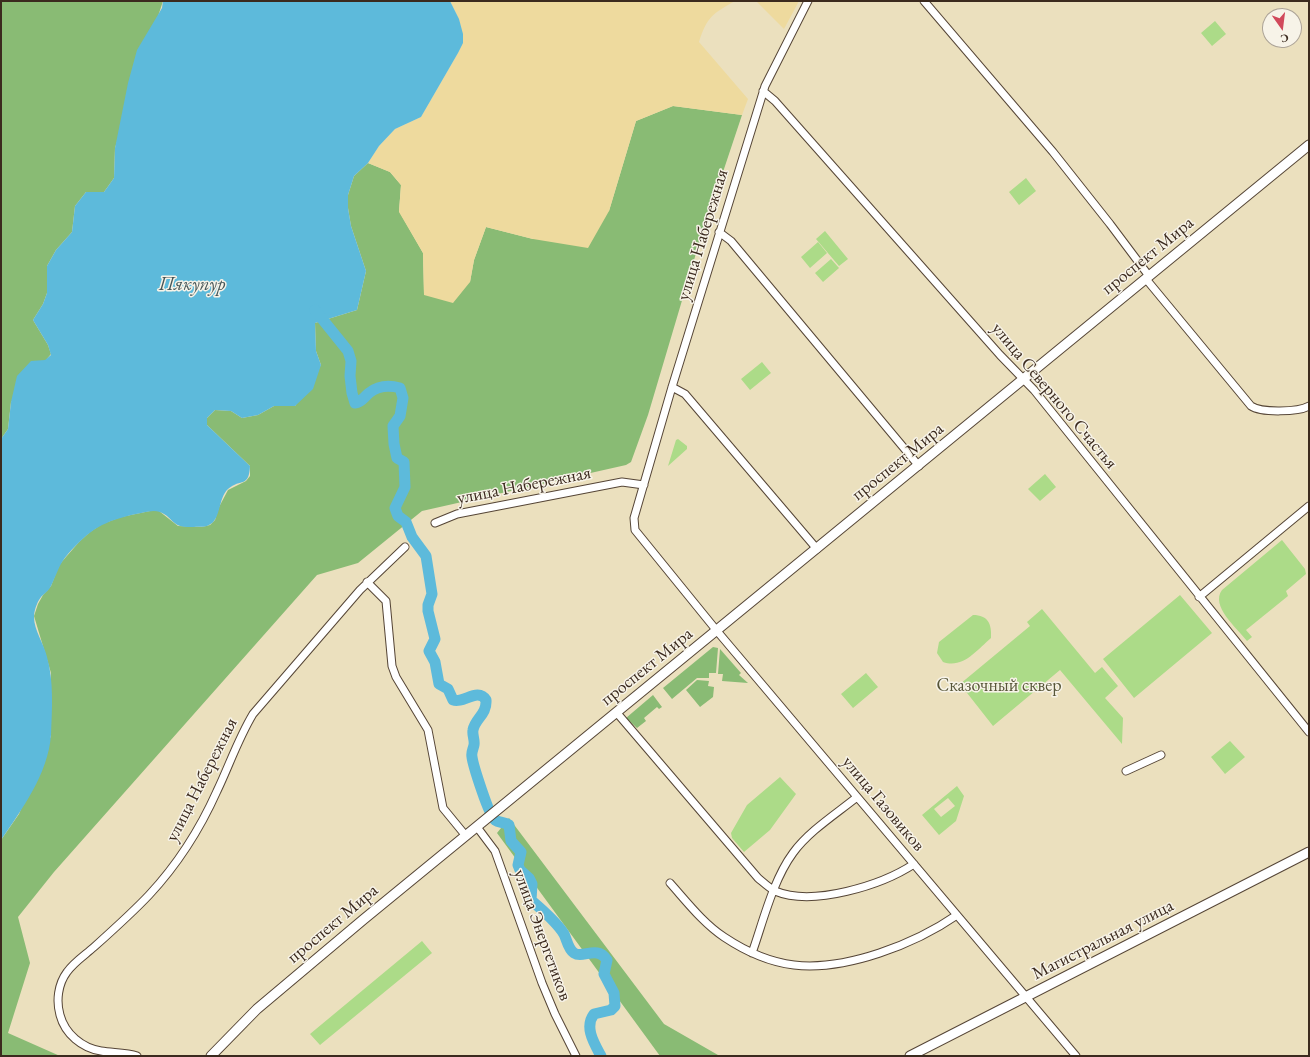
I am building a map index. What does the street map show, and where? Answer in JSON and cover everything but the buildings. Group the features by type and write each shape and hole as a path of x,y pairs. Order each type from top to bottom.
{"main road":[{"name":"проспект Мира","path":"211,1056 232,1033 288,982 1309,145"},
{"name":"Магистральная улица","path":"910,1056 1309,852"}],"street":[{"name":"улица Набережная","path":"717,631 635,530 634,518 672,387 763,91 770,74 808,1"},
{"path":"924,1 1053,152 1113,227 1147,278 1254,408 1298,411 1309,406"},
{"name":"улица Северного Счастья","path":"763,91 780,106 1023,380 1034,390 1309,732"},
{"path":"719,232 731,241 919,466"},
{"path":"672,387 685,394 816,549"},
{"name":"улица Набережная","path":"435,523 457,514 622,482 644,485"},
{"path":"1199,597 1309,506"},
{"name":"улица Набережная","path":"137,1056 92,1049 76,1040 63,1023 60,1015 58,997 63,980 75,964 150,894 175,863 201,824 217,792 240,738 253,714 367,582 405,547"},
{"path":"367,582 386,601 392,666 396,676 428,730 443,808 466,836"},
{"name":"улица Газовиков","path":"717,631 1076,1056"},
{"path":"617,713 758,878 774,891 799,896 829,896 876,882 905,870 914,864"},
{"path":"1126,771 1161,755"},
{"path":"752,953 784,867 801,843 857,797"},
{"name":"улица Энергетиков","path":"479,825 495,851 542,983 555,1014 576,1056"},
{"path":"670,883 712,928 736,945 752,953 793,965 811,966 836,963 862,957 904,943 934,929 958,915"}],"green space":[{"path":"1,1 163,1 115,148 114,178 104,192 86,192 75,206 72,232 56,250 47,266 47,293 43,304 33,320 48,345 51,354 11,402 8,429 1,439"},
{"path":"1215,21 1226,34 1212,46 1201,33"},
{"path":"673,106 742,115 697,250 648,415 631,462 626,465 422,511 358,563 317,575 54,872 18,917 30,963 8,1033 60,1056 1,1056 1,840 19,814 51,736 51,673 34,616 43,595 51,586 59,565 90,532 102,524 121,517 150,511 159,511 178,526 202,527 210,525 215,520 219,507 228,490 246,481 250,476 250,466 207,425 207,418 215,410 231,411 242,418 258,415 274,406 295,406 321,365 316,351 315,323 357,310 366,271 351,226 348,208 348,195 354,176 368,163 390,172 401,185 399,211 423,253 424,294 470,282 474,260 486,227 533,239 609,211 636,121"},
{"path":"1026,178 1036,191 1019,205 1009,192"},
{"path":"825,231 848,259 839,266 816,239"},
{"path":"818,242 827,253 810,268 801,257"},
{"path":"831,259 839,268 823,282 815,273"},
{"path":"762,362 771,373 750,390 741,379"},
{"path":"678,439 687,446 687,449 668,466 676,440"},
{"path":"1045,474 1056,487 1040,501 1028,489"},
{"path":"1282,540 1305,569 1306,574 1286,591 1288,596 1246,630 1252,637 1247,641 1226,617 1219,603 1219,596 1222,590"},
{"path":"1180,595 1212,633 1134,698 1103,659"},
{"name":"Сказочный сквер","path":"1042,609 1095,673 1102,667 1118,686 1105,698 1123,718 1122,744 1060,670 993,726 960,684 1030,626 1027,622"},
{"path":"973,615 978,615 988,621 991,628 991,638 975,653 963,661 957,663 943,662 937,653 939,642"},
{"path":"713,647 718,648 716,673 709,673 709,678 697,678 672,699 663,688"},
{"path":"720,649 741,673 739,675 748,683 722,681 723,674 718,674"},
{"path":"866,673 878,687 853,708 841,694"},
{"path":"697,680 709,681 708,686 714,687 713,697 700,707 686,690"},
{"path":"653,695 662,707 659,709 657,707 644,718 646,721 637,728 626,718"},
{"path":"1230,741 1245,757 1225,774 1211,757"},
{"path":"780,777 796,794 770,830 744,852 732,838 731,833 747,805"},
{"path":"957,786 964,796 956,821 939,835 922,815","holes":["948,798 955,806 941,817 934,809"]},
{"path":"509,818 664,1024 718,1055 805,1056 660,1056 497,833"},
{"path":"422,941 432,953 320,1045 310,1034"}],"sand":[{"path":"450,1 735,1 711,17 699,42 748,99 742,115 673,106 636,121 609,211 588,248 533,239 486,227 474,260 470,282 453,303 424,295 423,253 399,212 401,185 390,172 368,163 379,146 395,129 421,117 458,53 461,46 462,33 459,20"},
{"path":"756,1 799,1 784,29"}],"water":[{"name":"Пякупур","path":"163,1 450,1 459,19 463,34 463,43 421,117 395,129 379,146 368,163 354,176 348,195 348,208 351,226 366,271 357,310 315,323 316,351 321,365 313,389 295,406 274,406 258,415 242,418 231,411 215,410 207,418 207,425 250,466 246,480 228,489 222,498 216,519 207,526 186,527 177,525 169,517 160,512 154,511 125,517 98,527 83,538 68,554 60,565 50,587 39,599 35,611 34,622 47,657 52,686 51,735 49,749 45,764 33,790 1,840 1,439 8,429 11,402 17,376 31,361 45,360 51,355 48,345 33,320 43,304 47,293 47,266 56,250 72,232 75,206 86,192 104,192 114,178 115,148 128,83 137,50 162,8"}],"waterway":[{"path":"315,310 348,351 351,361 350,376 355,403 361,401 372,391 380,388 388,386 400,388 403,398 400,416 393,426 394,444 397,458 404,462 405,487 395,508 398,516 406,522 412,537 426,556 432,594 428,605 428,611 435,639 429,651 435,662 439,684 448,689 453,700 457,701 475,695 483,696 486,700 485,709 476,722 473,730 473,762 492,816 495,820 509,825 511,841 521,852 518,865 520,870 529,878 532,884 531,900 557,925 564,934 570,949 574,953 582,955 599,953 607,960 604,974 614,993 615,1006 611,1010 594,1014 590,1024 591,1035 601,1056"}]}
